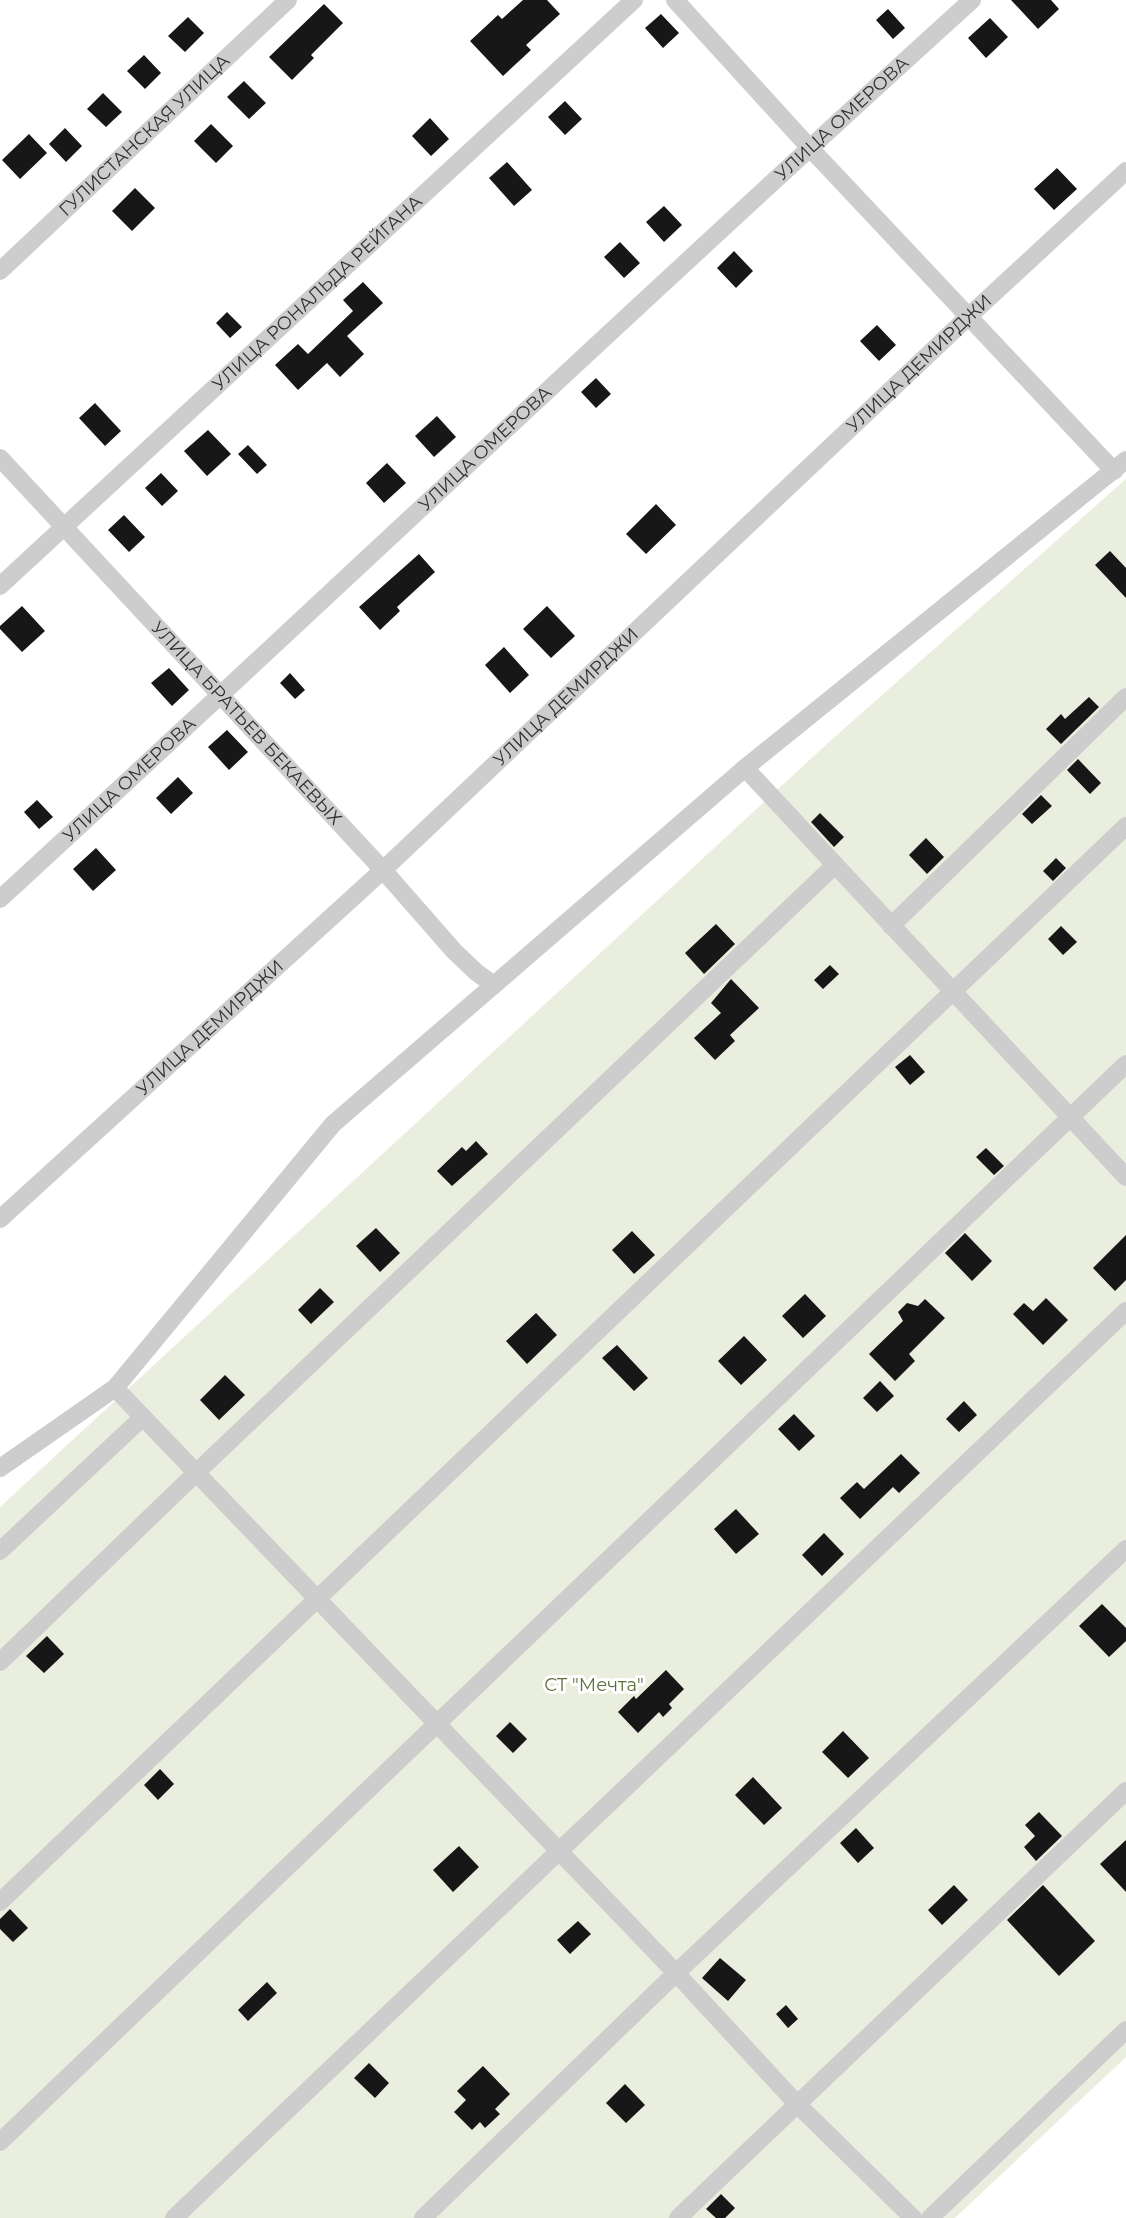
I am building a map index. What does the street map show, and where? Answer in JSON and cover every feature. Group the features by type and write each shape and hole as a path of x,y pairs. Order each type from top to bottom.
{"street":[{"name":"ГУЛИСТАНСКАЯ УЛИЦА","path":"0,271 288,0"},
{"name":"УЛИЦА РОНАЛЬДА РЕЙГАНА","path":"0,586 634,0"},
{"path":"0,1468 115,1388 333,1124 745,768 1120,465 968,317 675,0"},
{"name":"УЛИЦА ОМЕРОВА","path":"0,899 809,147 972,0"},
{"name":"УЛИЦА ДЕМИРДЖИ","path":"0,1219 383,870 968,317 1126,171"},
{"name":"УЛИЦА БРАТЬЕВ БЕКАЕВЫХ","path":"0,458 383,870 454,951 494,985"},
{"path":"891,926 1126,697"},
{"path":"745,768 1126,1177"},
{"path":"0,1902 1126,826"},
{"path":"0,1662 835,865"},
{"path":"0,2142 1126,1064"},
{"path":"174,2218 1126,1311"},
{"path":"115,1388 676,1974 798,2105 913,2218"},
{"path":"0,1551 142,1417"},
{"path":"423,2218 676,1974 1126,1549"},
{"path":"678,2218 1126,1791"},
{"path":"930,2218 1126,2030"}],"green space":[{"name":"СТ \"Мечта\"","path":"1126,479 1126,2057 955,2218 0,2218 0,1507 829,742"}],"building":[{"path":"523,0 547,0 560,14 526,45 531,50 503,76 470,41 498,15 502,19"},
{"path":"1011,0 1051,0 1059,9 1038,29"},
{"path":"324,4 343,23 311,55 314,58 292,80 269,57"},
{"path":"888,9 905,28 893,39 876,20"},
{"path":"661,14 679,33 663,48 645,28"},
{"path":"188,17 204,33 185,52 168,36"},
{"path":"990,18 1008,37 986,58 968,38"},
{"path":"144,55 161,73 145,89 127,71"},
{"path":"244,81 266,103 249,119 227,97"},
{"path":"103,93 122,112 106,127 87,109"},
{"path":"565,101 582,119 565,135 548,117"},
{"path":"430,118 449,139 431,156 412,136"},
{"path":"211,124 233,146 216,163 194,141"},
{"path":"65,128 82,146 66,162 49,144"},
{"path":"29,134 47,153 20,179 2,160"},
{"path":"507,162 532,190 514,206 489,178"},
{"path":"1057,168 1077,189 1054,210 1034,189"},
{"path":"135,188 155,208 132,231 112,211"},
{"path":"664,206 682,225 664,242 646,222"},
{"path":"620,242 640,263 624,278 604,257"},
{"path":"734,251 753,271 736,288 717,268"},
{"path":"363,282 383,303 347,336 364,354 340,377 327,363 298,390 275,365 298,344 308,354 353,311 343,300"},
{"path":"227,312 242,327 230,338 216,323"},
{"path":"877,325 896,345 879,361 860,341"},
{"path":"596,378 611,394 596,408 581,392"},
{"path":"95,403 121,431 105,446 79,418"},
{"path":"437,416 456,437 434,457 415,436"},
{"path":"208,430 231,454 207,476 184,451"},
{"path":"248,445 267,465 257,474 238,454"},
{"path":"387,463 406,483 384,503 366,483"},
{"path":"161,473 178,491 162,506 145,488"},
{"path":"656,504 676,525 646,554 626,534"},
{"path":"124,515 145,537 129,552 108,530"},
{"path":"1110,551 1126,568 1126,598 1095,565"},
{"path":"419,554 435,572 397,607 400,611 380,630 359,607"},
{"path":"22,606 45,631 22,652 0,629 0,626"},
{"path":"547,606 575,636 551,658 523,629"},
{"path":"504,647 529,675 510,693 485,665"},
{"path":"169,668 189,690 172,706 151,683"},
{"path":"290,673 305,690 295,699 280,683"},
{"path":"1089,697 1099,707 1061,744 1046,729 1061,714 1065,719"},
{"path":"227,730 248,752 229,770 208,747"},
{"path":"1078,759 1101,783 1090,794 1067,770"},
{"path":"178,777 193,793 171,814 156,798"},
{"path":"1041,795 1052,806 1032,824 1022,814"},
{"path":"37,800 53,817 39,829 24,812"},
{"path":"820,813 844,837 834,847 811,822"},
{"path":"926,838 944,857 927,874 909,855"},
{"path":"96,848 116,870 93,891 73,869"},
{"path":"1056,858 1066,868 1053,881 1043,871"},
{"path":"716,924 735,944 704,974 685,953"},
{"path":"1061,926 1077,942 1063,955 1048,939"},
{"path":"830,965 839,974 823,989 814,980"},
{"path":"731,979 759,1008 730,1035 735,1041 715,1060 694,1038 721,1013 711,1003"},
{"path":"910,1055 925,1072 910,1085 895,1067"},
{"path":"476,1141 488,1154 452,1186 437,1171 462,1147 466,1151"},
{"path":"986,1148 1004,1166 994,1175 976,1157"},
{"path":"376,1228 400,1253 380,1272 356,1246"},
{"path":"632,1231 655,1255 634,1274 612,1250"},
{"path":"965,1233 992,1261 972,1281 945,1253"},
{"path":"1126,1235 1126,1280 1115,1291 1093,1268"},
{"path":"320,1288 334,1302 311,1324 298,1310"},
{"path":"805,1294 826,1316 803,1338 782,1316"},
{"path":"1046,1298 1068,1320 1043,1345 1013,1314 1024,1303 1033,1311"},
{"path":"925,1299 945,1318 909,1354 915,1361 895,1381 869,1354 903,1321 898,1312 907,1303 918,1306"},
{"path":"536,1313 557,1335 527,1364 506,1341"},
{"path":"744,1336 767,1360 741,1385 718,1361"},
{"path":"617,1345 648,1378 634,1391 602,1358"},
{"path":"225,1375 245,1395 219,1420 200,1400"},
{"path":"880,1381 894,1396 877,1412 863,1398"},
{"path":"964,1401 977,1415 959,1432 946,1419"},
{"path":"794,1414 815,1436 799,1451 778,1429"},
{"path":"901,1454 920,1473 899,1493 893,1487 860,1519 840,1498 857,1482 864,1489"},
{"path":"736,1509 759,1534 736,1554 714,1529"},
{"path":"824,1533 844,1554 822,1576 802,1555"},
{"path":"1102,1604 1126,1628 1126,1641 1109,1657 1079,1626"},
{"path":"47,1636 64,1654 44,1673 26,1656"},
{"path":"666,1670 684,1689 669,1704 672,1708 663,1717 659,1712 638,1733 618,1712 634,1696 636,1699"},
{"path":"510,1722 527,1739 513,1753 496,1736"},
{"path":"843,1731 869,1758 848,1778 822,1752"},
{"path":"160,1769 174,1784 158,1800 144,1785"},
{"path":"753,1777 782,1808 764,1825 735,1795"},
{"path":"1039,1812 1062,1836 1036,1861 1024,1847 1035,1836 1025,1825"},
{"path":"856,1828 874,1848 858,1863 840,1843"},
{"path":"1126,1840 1126,1892 1100,1864"},
{"path":"459,1846 479,1867 453,1892 433,1870"},
{"path":"954,1885 968,1900 942,1925 928,1910"},
{"path":"1043,1885 1095,1941 1059,1976 1007,1920"},
{"path":"10,1909 28,1928 13,1942 0,1929 0,1919"},
{"path":"578,1921 591,1934 570,1954 557,1940"},
{"path":"720,1958 746,1980 728,2001 702,1978"},
{"path":"267,1982 277,1993 248,2021 238,2010"},
{"path":"786,2005 798,2019 788,2028 776,2014"},
{"path":"369,2063 389,2083 375,2098 354,2078"},
{"path":"483,2066 510,2094 495,2109 500,2114 485,2128 480,2122 472,2130 454,2112 466,2100 457,2091"},
{"path":"625,2084 645,2105 626,2123 606,2103"},
{"path":"721,2194 735,2208 725,2218 716,2218 706,2209"}]}
